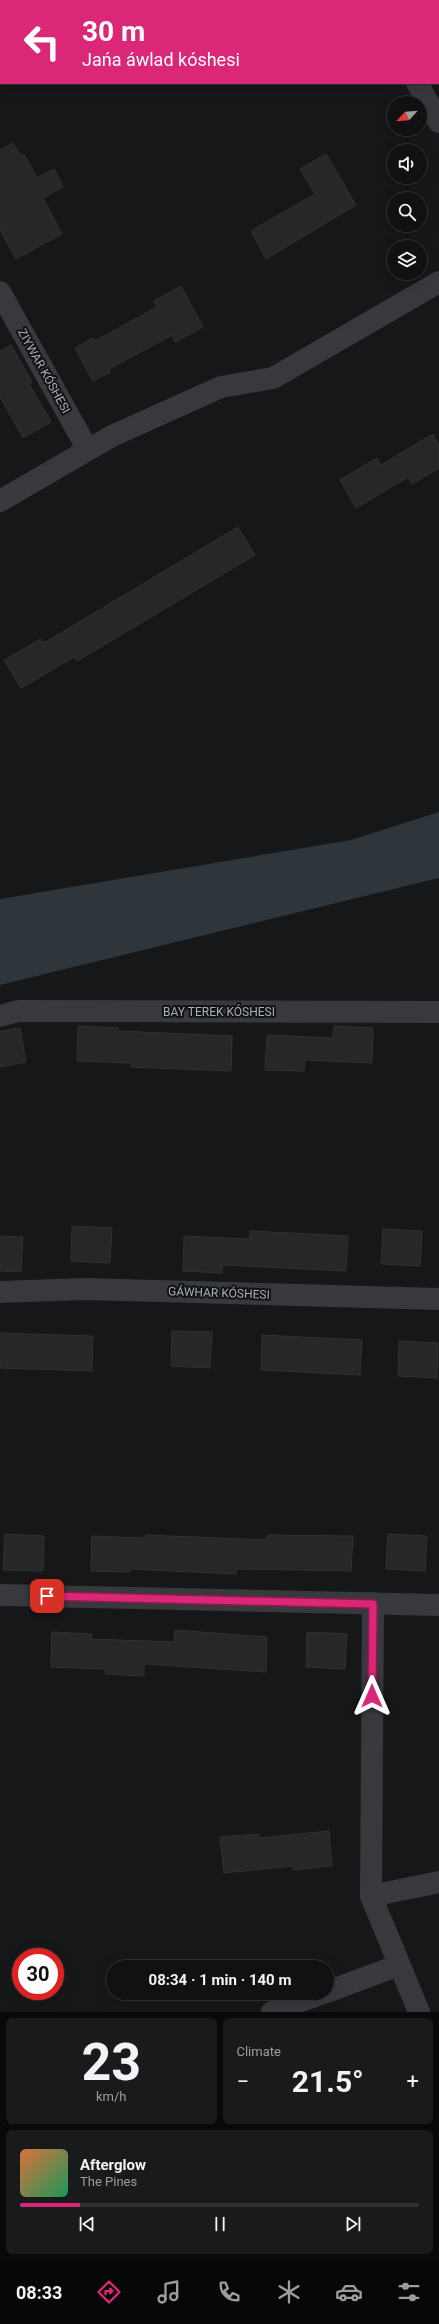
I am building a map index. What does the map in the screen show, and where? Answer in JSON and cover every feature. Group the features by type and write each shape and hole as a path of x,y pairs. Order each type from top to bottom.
{"street":[{"path":"418,84 439,122"},
{"path":"0,501 112,436 221,387 273,378 439,282"},
{"name":"ZIYWAR KÓSHESI","path":"0,292 88,450"},
{"name":"BAY TEREK KÓSHESI","path":"0,1016 18,1011 439,1012"},
{"name":"GÁWHAR KÓSHESI","path":"0,1292 84,1289 439,1299"},
{"path":"0,1595 439,1605"},
{"path":"373,1604 371,1896 419,2012"},
{"path":"371,1896 439,1882"},
{"path":"334,1989 399,1965"},
{"path":"272,2012 304,2000"}],"shaded area":[{"path":"439,812 439,878 0,985 0,899 351,840"}],"building":[{"path":"13,143 21,156 24,154 37,178 54,169 63,187 43,198 62,234 16,259 0,230 0,150"},
{"path":"326,154 356,205 266,259 251,231 315,194 300,169"},
{"path":"181,286 203,327 175,342 172,335 109,369 110,372 93,381 75,348 93,338 95,341 157,307 154,301"},
{"path":"11,345 32,382 29,384 51,422 23,438 0,397 0,351"},
{"path":"433,434 439,445 439,468 412,484 408,477 356,508 340,480 377,458 381,465"},
{"path":"238,527 255,555 77,661 74,657 21,688 4,660 41,639 44,643"},
{"path":"78,1026 118,1028 118,1031 232,1036 231,1071 131,1067 131,1063 77,1061"},
{"path":"334,1026 373,1028 372,1063 305,1060 304,1071 265,1070 267,1035 333,1038"},
{"path":"20,1028 26,1062 0,1067 0,1031"},
{"path":"72,1226 112,1228 110,1263 71,1261"},
{"path":"383,1229 422,1231 420,1266 381,1264"},
{"path":"250,1231 348,1236 346,1271 222,1265 222,1273 183,1271 184,1236 250,1239"},
{"path":"0,1236 23,1237 21,1272 0,1271"},
{"path":"172,1331 212,1332 210,1368 171,1366"},
{"path":"0,1333 93,1336 92,1371 0,1368"},
{"path":"262,1335 362,1340 360,1375 261,1370"},
{"path":"399,1341 438,1343 437,1378 398,1376"},
{"path":"5,1534 44,1536 43,1571 3,1570"},
{"path":"388,1534 427,1536 425,1571 386,1569"},
{"path":"146,1535 267,1540 267,1535 353,1536 351,1571 236,1569 236,1574 130,1569 130,1572 91,1571 92,1536 146,1538"},
{"path":"175,1630 267,1637 266,1672 144,1664 144,1676 105,1674 105,1669 51,1667 52,1632 92,1634 91,1639 174,1642"},
{"path":"307,1632 347,1634 345,1669 306,1667"},
{"path":"329,1831 332,1866 293,1870 292,1866 224,1873 220,1837 259,1834 260,1838"}],"route":[{"path":"47,1596 373,1604 372,1696"}]}
